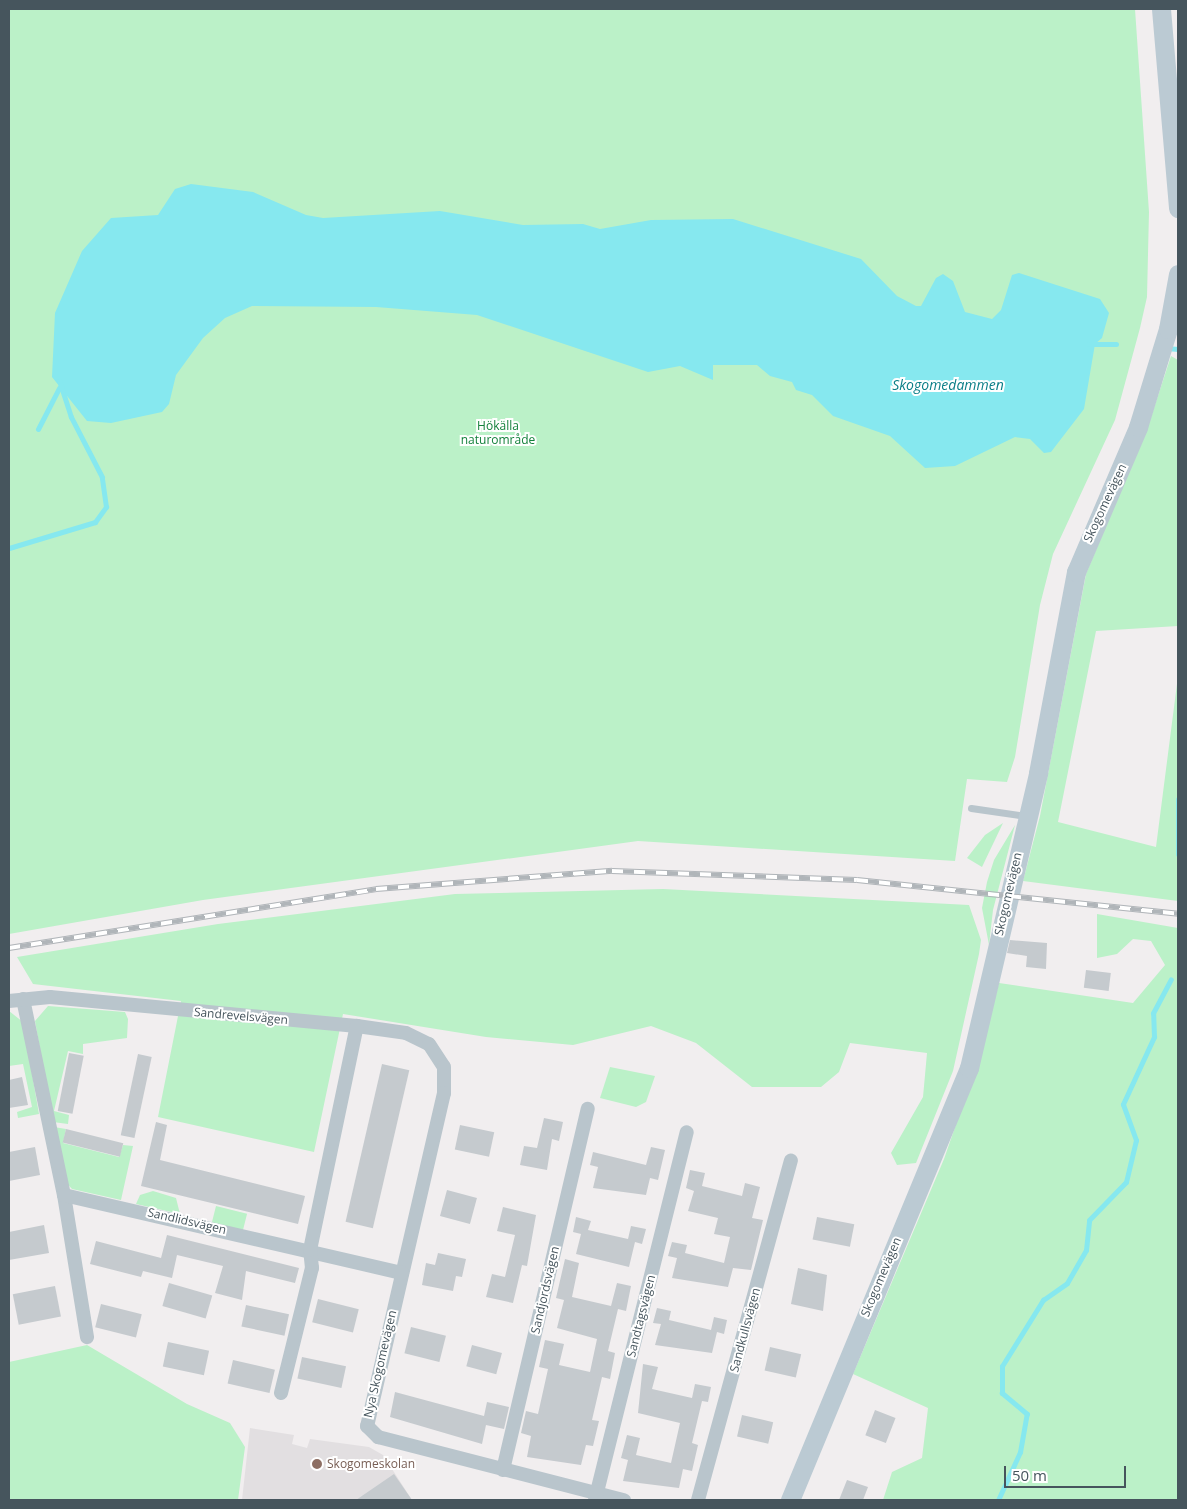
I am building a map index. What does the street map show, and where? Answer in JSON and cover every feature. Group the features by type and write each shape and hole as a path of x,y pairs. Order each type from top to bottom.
{"street":[{"path":"1161,9 1178,208"},
{"name":"Skogomevägen","path":"790,1500 966,1076 1027,816 1076,572 1138,427 1168,330 1178,274"},
{"name":"Sandrevelsvägen","path":"9,1001 23,998 50,997 358,1026 418,1037 435,1050 444,1067"},
{"path":"23,998 64,1195 87,1337"},
{"path":"281,1393 312,1268 310,1250 358,1026"},
{"name":"Nya Skogomevägen","path":"444,1067 444,1093 367,1416 370,1432 596,1497 624,1500"},
{"name":"Sandjordsvägen","path":"503,1470 588,1109"},
{"name":"Sandtagsvägen","path":"596,1497 687,1132"},
{"name":"Sandkullsvägen","path":"698,1500 791,1160"},
{"name":"Sandlidsvägen","path":"64,1195 310,1250 402,1273"}],"lane":[{"path":"971,808 1027,816"}],"shaded area":[{"name":"Skogomeskolan","path":"250,1428 294,1435 292,1444 307,1448 310,1439 369,1447 383,1455 412,1500 242,1500"}],"green space":[{"name":"Hökälla naturområde","path":"9,9 1135,9 1149,212 1147,297 1115,420 1053,554 1040,605 1015,757 1007,782 967,779 955,861 638,841 203,900 9,934"},
{"path":"1171,356 1178,360 1178,626 1096,631 1058,822 1156,847 1178,676 1178,901 1023,881 1040,816 1086,574 1150,420"},
{"path":"1003,823 982,867 967,858 985,835"},
{"path":"1015,825 993,910 989,945 982,908 987,882 994,860"},
{"path":"663,889 969,905 981,940 979,954 953,1071 916,1163 897,1165 891,1153 923,1097 927,1053 850,1043 839,1072 821,1087 752,1087 696,1043 651,1026 573,1045 486,1037 343,1014 314,1152 158,1117 181,1001 33,984 17,957 218,924 455,894"},
{"path":"1097,914 1178,928 1178,1500 883,1500 892,1472 922,1458 928,1408 853,1374 944,1159 978,1061 999,983 1133,1003 1165,965 1151,941 1133,939 1117,954 1097,958"},
{"path":"48,1006 125,1012 128,1019 127,1038 83,1044 83,1054 68,1051 54,1111 69,1115 68,1124 53,1122 35,1021"},
{"path":"9,1011 23,1022 39,1114 18,1118 17,1112 32,1107 23,1064 9,1066"},
{"path":"610,1067 655,1076 646,1102 636,1107 600,1098"},
{"path":"54,1127 66,1129 63,1143 119,1157 123,1145 133,1146 121,1200 72,1189 63,1179"},
{"path":"153,1191 176,1198 180,1214 136,1204 140,1195"},
{"path":"216,1206 247,1214 243,1231 212,1223"},
{"path":"87,1345 187,1404 230,1423 245,1447 238,1500 9,1500 9,1362"}],"water":[{"name":"Skogomedammen","path":"191,184 253,192 306,215 323,218 440,211 523,225 583,224 600,229 651,220 733,219 861,259 897,296 916,306 921,306 936,278 943,274 953,281 965,312 992,319 1001,310 1012,275 1019,273 1100,299 1109,313 1102,338 1095,344 1084,409 1051,452 1044,453 1030,439 1015,437 955,466 925,468 890,436 833,416 812,395 796,390 792,382 770,376 757,365 713,365 713,380 680,366 648,372 477,315 376,307 252,306 225,318 203,338 176,375 169,404 162,412 111,423 87,421 52,377 55,313 82,251 111,218 158,215 175,189"}],"building":[{"path":"1010,940 1047,943 1046,969 1026,967 1027,956 1007,953"},
{"path":"1086,970 1111,973 1109,991 1084,988"},
{"path":"69,1053 84,1056 72,1114 58,1111"},
{"path":"138,1054 152,1057 134,1138 121,1135"},
{"path":"382,1064 409,1070 373,1228 346,1222"},
{"path":"22,1077 28,1105 9,1108 9,1080"},
{"path":"544,1118 563,1122 559,1141 552,1139 547,1170 520,1165 524,1146 537,1148"},
{"path":"156,1122 167,1125 160,1160 305,1196 298,1224 141,1186"},
{"path":"460,1125 494,1132 489,1157 455,1149"},
{"path":"66,1129 123,1143 120,1157 63,1143"},
{"path":"35,1147 40,1175 9,1181 9,1152"},
{"path":"651,1147 665,1150 658,1180 650,1178 646,1195 593,1188 598,1167 590,1165 593,1152 646,1165"},
{"path":"690,1170 705,1173 702,1186 742,1196 745,1183 760,1187 752,1218 763,1220 751,1270 733,1268 728,1287 672,1278 677,1258 668,1256 672,1242 687,1245 685,1253 724,1263 730,1237 714,1234 718,1218 688,1211 694,1191 686,1188"},
{"path":"447,1190 477,1198 470,1224 440,1216"},
{"path":"503,1207 536,1215 527,1266 522,1265 513,1303 486,1297 492,1274 505,1277 515,1235 497,1231"},
{"path":"576,1217 591,1221 588,1230 628,1239 631,1226 646,1229 642,1244 635,1242 629,1267 576,1254 581,1234 573,1232"},
{"path":"817,1217 854,1224 850,1247 813,1240"},
{"path":"44,1225 49,1253 9,1260 9,1232"},
{"path":"167,1235 299,1268 295,1283 246,1271 242,1300 215,1293 223,1266 177,1255 172,1278 143,1271 141,1277 90,1264 96,1241 161,1258"},
{"path":"438,1253 466,1259 462,1277 456,1276 453,1291 422,1285 426,1263 435,1265"},
{"path":"565,1259 579,1263 572,1297 611,1306 617,1283 631,1286 626,1311 618,1309 608,1351 615,1353 610,1379 602,1377 592,1420 599,1421 593,1446 586,1445 581,1465 527,1457 531,1436 521,1433 526,1411 538,1414 548,1369 539,1367 545,1340 564,1344 559,1365 590,1372 597,1339 557,1328 564,1300 556,1298"},
{"path":"798,1268 827,1275 823,1311 791,1304"},
{"path":"169,1283 212,1295 206,1318 162,1306"},
{"path":"55,1286 61,1316 19,1325 13,1294"},
{"path":"318,1299 359,1309 353,1332 312,1322"},
{"path":"101,1304 142,1314 136,1337 95,1327"},
{"path":"246,1305 289,1314 284,1336 241,1327"},
{"path":"657,1308 671,1311 669,1320 711,1330 714,1317 727,1320 724,1334 717,1332 712,1353 655,1345 661,1324 653,1323"},
{"path":"411,1327 446,1336 439,1362 404,1353"},
{"path":"168,1342 209,1351 204,1375 163,1366"},
{"path":"472,1345 502,1353 496,1374 466,1366"},
{"path":"770,1347 801,1354 796,1378 765,1370"},
{"path":"302,1357 346,1366 341,1388 297,1379"},
{"path":"233,1360 275,1370 269,1393 228,1383"},
{"path":"643,1364 658,1367 652,1389 692,1398 695,1384 711,1387 708,1402 702,1401 692,1443 698,1445 692,1471 683,1469 679,1488 623,1481 628,1460 621,1458 627,1435 640,1438 636,1455 671,1463 680,1423 638,1413"},
{"path":"395,1392 484,1416 487,1402 509,1407 504,1429 486,1425 482,1444 390,1417"},
{"path":"875,1410 896,1418 886,1443 865,1435"},
{"path":"742,1415 773,1422 768,1444 737,1436"},
{"path":"394,1474 412,1500 356,1500"},
{"path":"847,1480 868,1487 863,1500 839,1500"}],"waterway":[{"path":"1089,344 1116,344"},
{"path":"1166,348 1178,349"},
{"path":"9,548 95,522 106,507 102,477 71,417 59,381"},
{"path":"38,429 59,388"},
{"path":"1178,799 1178,854"},
{"path":"998,1500 1020,1452 1027,1414 1002,1393 1002,1366 1043,1300 1067,1283 1086,1250 1089,1220 1126,1182 1136,1140 1123,1104 1154,1037 1153,1013 1171,979"}],"railway":[{"path":"9,948 376,889 612,871 857,880 1178,914"}],"place":[{"name":"Skogomeskolan","path":"317,1464"}]}
